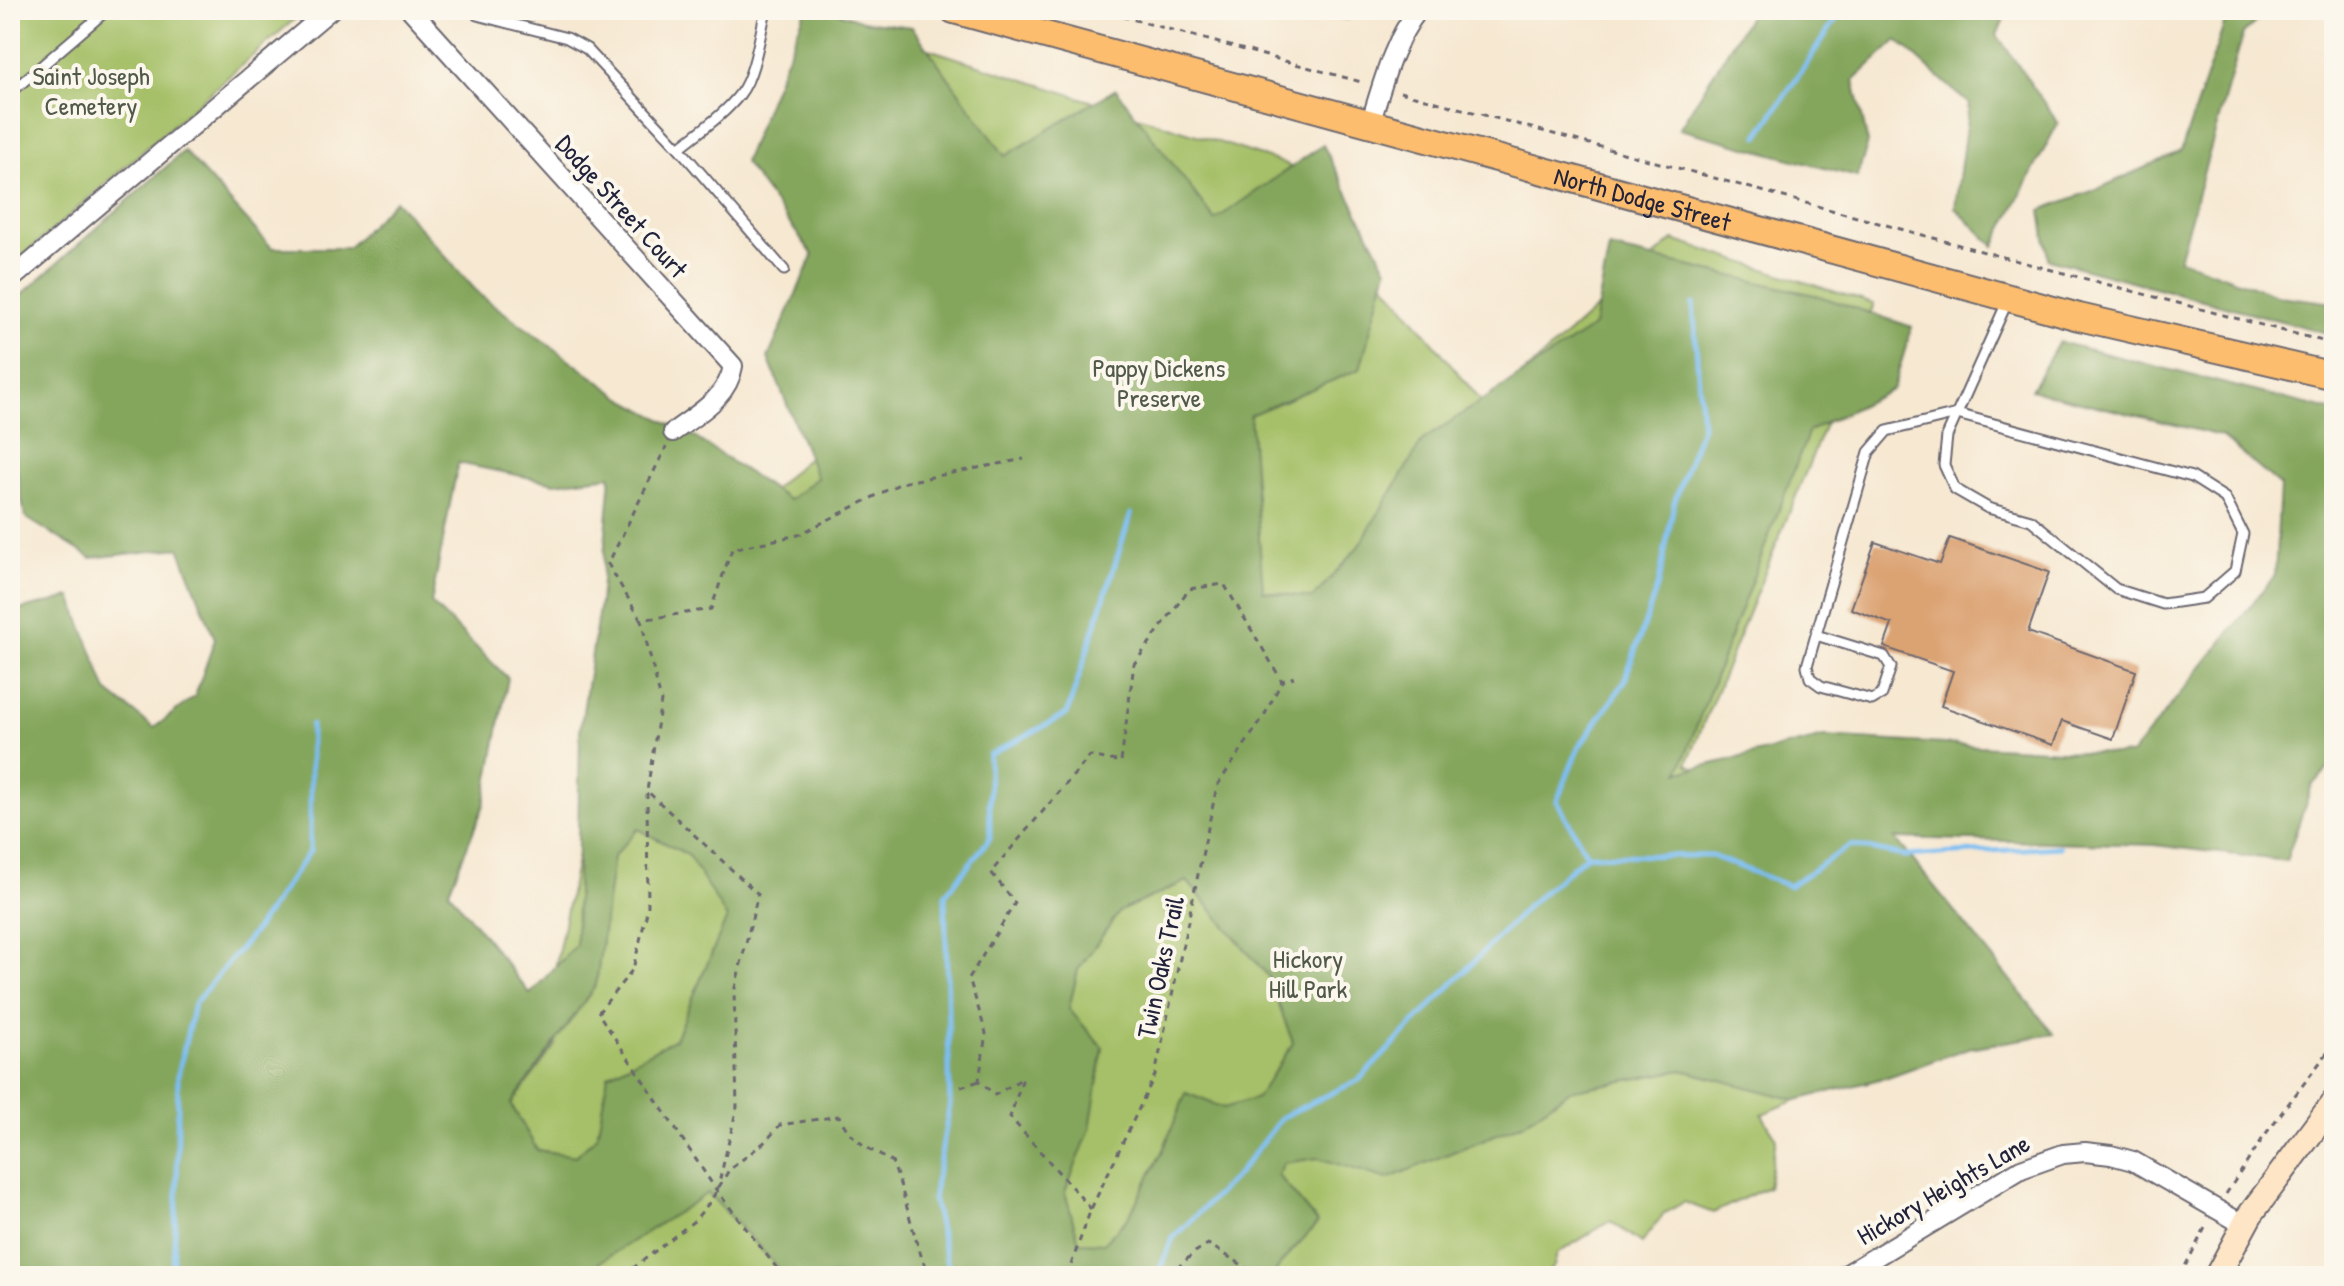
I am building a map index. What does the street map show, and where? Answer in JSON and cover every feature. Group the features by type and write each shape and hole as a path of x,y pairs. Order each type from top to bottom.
{"main road":[{"name":"North Dodge Street","path":"954,10 2079,317 2334,376"},
{"path":"2217,1276 2244,1225 2334,1102"}],"street":[{"path":"10,280 330,10"},
{"name":"Dodge Street Court","path":"411,10 733,366 731,380 723,393 673,432"},
{"path":"1370,124 1394,49 1404,28 1418,10"},
{"name":"Hickory Heights Lane","path":"1844,1276 2021,1169 2063,1154 2085,1152 2133,1161 2244,1225"}],"lane":[{"path":"10,93 107,10"},
{"path":"679,148 717,118 742,92 766,10"},
{"path":"477,15 567,38 587,49 679,148 784,270"},
{"path":"1816,635 1884,656 1891,667 1882,694 1872,700 1821,686 1810,678 1807,666 1869,452 1887,431 1957,414 2192,477 2225,498 2243,534 2235,571 2204,598 2163,604 2116,589 2031,520 1988,508 1955,489 1944,465 1947,436 1957,414 2009,297"}],"path":[{"path":"1099,10 2034,266 2334,344"},
{"path":"673,432 608,564 641,620 661,701 647,791 648,908 633,969 598,1013 717,1191 783,1276"},
{"path":"641,620 711,609 732,549 798,535 901,483 1024,459"},
{"path":"979,1081 986,1033 969,978 1015,903 991,872 1090,756 1121,762 1134,664 1189,589 1224,584 1282,681 1294,677"},
{"name":"Twin Oaks Trail","path":"1067,1276 1091,1209 1155,1075 1217,786 1264,716 1282,681"},
{"path":"647,791 758,894 734,992 737,1107 717,1191"},
{"path":"2180,1276 2216,1209 2267,1132 2334,1044"},
{"path":"979,1081 995,1095 1023,1078 1010,1117 1091,1209"},
{"path":"961,1087 979,1081"},
{"path":"623,1276 694,1221 729,1170 766,1141 780,1125 839,1116 848,1133 867,1149 892,1162 905,1194 929,1276"},
{"path":"1168,1276 1208,1244 1260,1276"}],"green space":[{"name":"Saint Joseph Cemetery","path":"10,10 305,10 10,267"},
{"path":"806,10 831,10 863,21 912,27 1005,156 1116,89 1215,220 1323,145 1387,269 1360,369 1250,415 1263,591 1313,598 1358,547 1423,440 1594,326 1609,248 1819,296 1912,327 1893,389 1809,431 1679,772 1824,737 2131,755 2275,575 2280,486 2221,436 2031,390 2059,342 2334,411 2334,763 2312,785 2286,861 2154,845 1895,838 2054,1034 1968,1048 1888,1077 1797,1100 1682,1070 1569,1091 1524,1123 1387,1179 1318,1158 1284,1163 1278,1175 1318,1223 1273,1276 786,1276 708,1193 578,1276 10,1276 10,612 71,597 107,691 154,728 195,696 215,639 179,548 91,558 25,517 10,431 10,305 184,151 272,248 348,248 395,200 480,295 622,398 696,438 789,500 817,478 768,358 813,255 744,162","holes":["458,463 555,483 611,476 600,602 580,731 576,945 530,994 449,891 484,805 508,678 431,603","638,829 688,855 727,918 675,1039 608,1075 597,1136 576,1156 537,1150 511,1104 596,985 613,857","1187,881 1268,976 1293,1043 1257,1098 1224,1108 1186,1093 1163,1150 1128,1218 1104,1243 1079,1242 1065,1192 1090,1129 1103,1048 1069,1009 1078,970 1120,911"]},
{"path":"1287,10 1350,10 1348,19"},
{"path":"1753,10 2008,10 1997,35 2058,123 1994,246 1955,208 1969,104 1897,40 1854,80 1868,143 1857,177 1679,129"},
{"path":"2229,10 2268,10 2243,34 2179,259 2279,296 2334,303 2334,335 2048,259 2041,210 2100,188 2181,151"},
{"path":"829,17 1287,164 1486,407 1673,240 1874,304 1687,764 1830,831 1614,1082 1682,1070 1797,1100 1762,1114 1776,1139 1768,1187 1713,1213 1684,1202 1664,1214 1642,1243 1610,1221 1557,1254 1554,1266 1545,1276 513,1276 653,1151 605,1098 597,1136 576,1157 537,1150 511,1105 556,1044 543,1028 638,557 752,510 923,349"}],"building":[{"path":"1950,538 2049,572 2028,632 2136,671 2113,739 2062,721 2053,745 1941,706 1953,671 1884,647 1892,624 1851,609 1875,542 1940,564"}],"waterway":[{"path":"1758,136 1842,10"},
{"path":"1587,855 1557,801 1579,747 1624,683 1659,582 1674,503 1702,426 1693,304"},
{"path":"950,1276 933,1198 950,1104 945,895 990,838 989,755 1067,714 1131,514"},
{"path":"172,1276 177,1200 178,1075 194,1004 253,933 310,851 311,725"},
{"path":"1157,1276 1173,1238 1238,1174 1282,1117 1359,1080 1533,901 1587,855 1712,856 1789,886 1851,845 1904,856 2060,847"}],"park label":[{"name":"Pappy Dickens Preserve","path":"1159,382"},
{"name":"Hickory Hill Park","path":"1308,973"}]}
